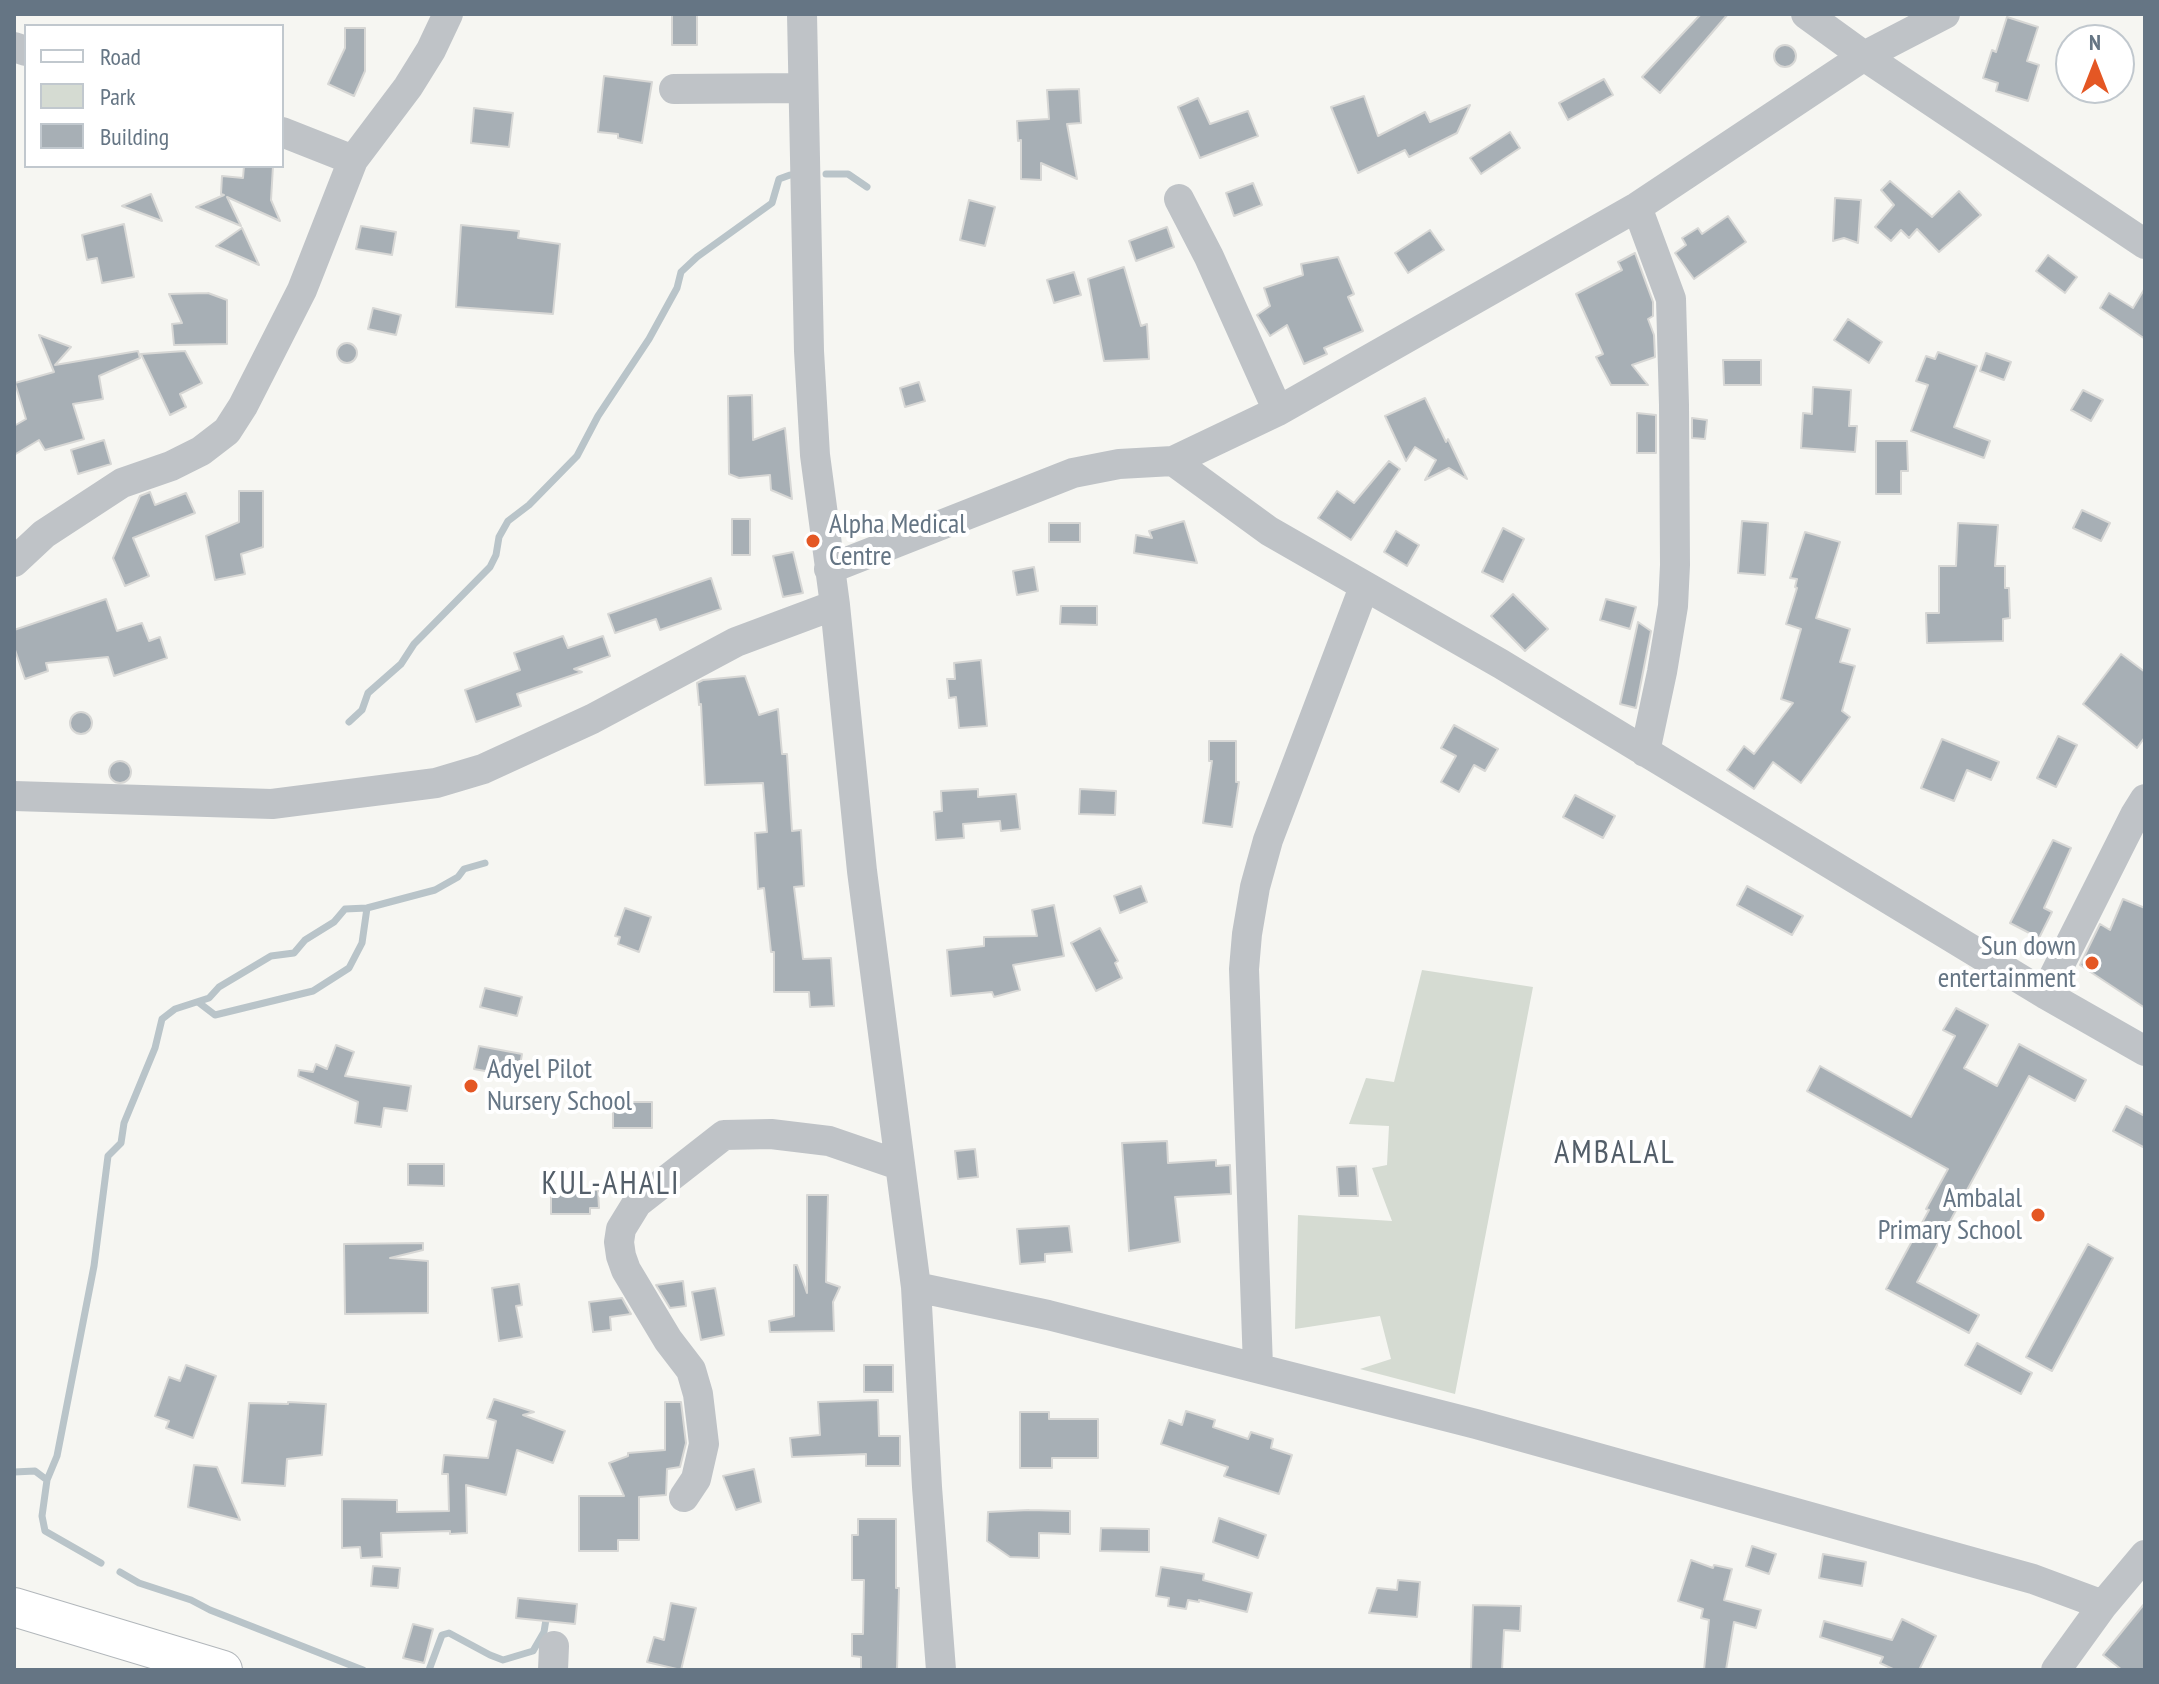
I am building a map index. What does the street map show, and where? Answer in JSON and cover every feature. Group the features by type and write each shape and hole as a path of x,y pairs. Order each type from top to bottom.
{"main road":[{"path":"14,1607 223,1670"}],"street":[{"path":"14,562 44,534 122,483 171,466 201,451 227,431 302,290 353,160 408,87 448,14"},
{"path":"802,14 815,455 835,605 862,871 916,1287 941,1670"},
{"path":"1806,14 2145,244"},
{"path":"829,569 1073,473 1119,464 1173,461 1278,411 1637,207 1864,56 1945,14"},
{"path":"674,89 802,88"},
{"path":"284,133 353,160"},
{"path":"1179,199 1209,257 1278,411"},
{"path":"1637,207 1671,299 1674,377 1673,606 1645,752"},
{"path":"1173,461 1269,531 1501,664 2045,994 2145,1051"},
{"path":"1258,1367 1244,969 1247,934 1255,887 1268,840 1364,587"},
{"path":"14,796 272,804 436,783 483,769 592,719 736,642 835,605"},
{"path":"2045,994 2145,799"},
{"path":"684,1497 696,1479 703,1452 698,1394 691,1370 668,1340 626,1270 621,1256 621,1229 637,1203 703,1148 724,1135 771,1134 829,1141 899,1165"},
{"path":"916,1287 1048,1315 1258,1367 1719,1490 2033,1579 2103,1605"},
{"path":"2056,1670 2103,1605 2145,1555"}],"green space":[{"path":"1422,970 1533,987 1455,1394 1360,1369 1391,1359 1380,1316 1295,1329 1298,1215 1392,1221 1372,1168 1387,1165 1389,1126 1349,1124 1366,1078 1394,1082"}],"building":[{"path":"672,14 697,14 697,45 672,45"},
{"path":"1701,14 1728,14 1660,93 1642,77"},
{"path":"2007,17 2038,27 2027,61 2039,65 2028,101 1996,91 1998,83 1983,78 1992,50 1996,52"},
{"path":"345,28 365,28 365,71 354,96 328,84 345,48"},
{"path":"1785,45 1793,48 1796,56 1793,64 1785,67 1777,64 1774,56 1777,48"},
{"path":"604,76 652,82 642,143 618,138 618,134 598,132"},
{"path":"1604,79 1613,95 1568,120 1559,103"},
{"path":"1079,89 1081,123 1067,124 1077,179 1041,163 1041,180 1021,179 1021,140 1018,141 1017,121 1049,119 1047,90"},
{"path":"1364,96 1378,136 1425,112 1430,122 1470,105 1457,133 1409,157 1405,150 1358,173 1331,107"},
{"path":"1198,98 1210,124 1248,111 1258,136 1200,158 1178,107"},
{"path":"474,108 513,113 509,147 471,143"},
{"path":"1510,132 1520,148 1481,174 1470,158"},
{"path":"244,168 273,168 271,200 280,221 227,197 241,226 196,207 224,195 221,194 222,176 243,178"},
{"path":"1890,181 1932,217 1959,191 1981,215 1939,252 1917,229 1909,238 1901,230 1891,241 1875,227 1894,205 1881,190"},
{"path":"1253,183 1262,205 1234,216 1226,193"},
{"path":"151,194 162,221 122,206"},
{"path":"1835,198 1861,200 1858,243 1844,238 1833,241"},
{"path":"969,200 995,207 985,246 960,240"},
{"path":"1728,216 1746,242 1694,279 1675,253 1686,245 1682,238 1698,228 1702,234"},
{"path":"124,224 134,277 102,283 97,258 87,260 82,235"},
{"path":"461,225 519,231 518,238 560,244 553,314 456,307"},
{"path":"361,226 396,232 392,255 356,249"},
{"path":"1167,227 1174,247 1136,261 1129,241"},
{"path":"242,228 259,265 216,246"},
{"path":"1430,230 1444,250 1408,273 1395,253"},
{"path":"1635,253 1653,302 1653,316 1648,319 1654,335 1655,357 1632,365 1648,385 1611,385 1596,357 1603,354 1576,294 1622,270 1618,262"},
{"path":"2048,255 2077,277 2065,293 2036,271"},
{"path":"1338,257 1354,294 1348,297 1363,331 1324,348 1327,354 1304,364 1287,325 1270,336 1257,315 1270,306 1264,288 1303,275 1301,264"},
{"path":"1124,267 1141,326 1147,324 1149,359 1104,361 1088,279"},
{"path":"1074,272 1081,295 1054,303 1047,280"},
{"path":"2145,288 2145,339 2100,308 2109,293 2133,308"},
{"path":"208,293 227,300 227,344 174,345 172,324 182,323 169,294"},
{"path":"373,308 401,315 396,335 368,329"},
{"path":"1848,319 1882,342 1869,363 1834,340"},
{"path":"39,335 71,347 55,365 138,351 140,358 99,376 103,399 73,404 84,439 45,450 39,440 14,455 14,426 26,419 15,383 54,372"},
{"path":"343,343 351,343 357,353 351,363 343,363 337,357 337,349"},
{"path":"185,351 202,383 180,394 186,407 170,415 141,354"},
{"path":"1938,352 1977,366 1954,427 1990,441 1984,458 1911,431 1928,385 1916,381 1926,356 1935,359"},
{"path":"1986,353 2011,362 2004,380 1980,371"},
{"path":"1723,360 1761,360 1761,385 1724,385"},
{"path":"919,382 925,401 905,407 900,388"},
{"path":"1813,387 1851,390 1849,426 1857,426 1855,452 1801,448 1803,413 1812,414"},
{"path":"2083,390 2103,400 2091,421 2071,410"},
{"path":"752,395 753,440 785,428 792,499 771,490 770,475 739,478 729,474 728,396"},
{"path":"1425,398 1467,479 1449,468 1425,480 1436,460 1415,447 1406,461 1385,416"},
{"path":"1637,413 1656,415 1656,453 1637,453"},
{"path":"1692,418 1707,420 1705,439 1692,438"},
{"path":"104,440 111,464 78,474 71,450"},
{"path":"1876,441 1907,441 1908,471 1901,471 1901,494 1876,494"},
{"path":"1389,461 1400,469 1351,540 1318,518 1337,491 1354,503"},
{"path":"239,491 263,491 263,547 241,554 245,574 215,580 206,536 239,522"},
{"path":"150,492 155,505 186,493 195,513 133,538 149,576 125,586 113,558 140,496"},
{"path":"2082,510 2110,523 2101,541 2073,528"},
{"path":"732,519 750,519 750,555 732,555"},
{"path":"1184,521 1197,563 1134,553 1136,535 1152,538 1149,531"},
{"path":"1742,521 1768,523 1765,575 1738,573"},
{"path":"1049,523 1080,523 1080,542 1049,542"},
{"path":"1958,523 1998,525 1995,566 2005,566 2005,588 2009,588 2010,618 2003,619 2003,641 1927,643 1926,613 1939,613 1939,566 1956,566"},
{"path":"1503,528 1524,539 1503,582 1482,572"},
{"path":"1396,531 1419,545 1407,566 1384,552"},
{"path":"1805,532 1840,542 1816,618 1850,629 1840,662 1855,666 1842,711 1850,717 1801,783 1773,762 1754,789 1727,770 1744,746 1754,754 1793,703 1781,699 1801,629 1786,624 1797,588 1797,579 1790,578"},
{"path":"793,552 803,593 783,597 773,556"},
{"path":"1034,567 1038,591 1017,595 1013,571"},
{"path":"711,578 721,609 660,630 656,619 615,633 608,614"},
{"path":"1513,594 1548,629 1525,651 1491,616"},
{"path":"106,599 117,631 142,623 149,641 160,637 167,658 114,676 108,657 46,663 48,671 25,679 14,647 14,630"},
{"path":"1606,599 1636,607 1630,629 1600,620"},
{"path":"1061,606 1097,606 1097,625 1060,624"},
{"path":"1638,622 1651,631 1636,708 1620,704"},
{"path":"563,636 568,648 603,636 610,656 574,669 582,672 517,694 521,706 476,722 465,690 520,670 514,653"},
{"path":"2121,654 2145,672 2145,737 2137,748 2083,704"},
{"path":"981,660 987,726 959,728 956,697 949,698 947,679 955,679 954,663"},
{"path":"745,676 759,715 778,709 782,754 787,754 792,831 801,830 804,886 794,887 803,959 831,958 834,1006 810,1007 809,992 774,992 774,952 771,952 764,888 758,889 755,833 767,832 763,783 705,785 697,683"},
{"path":"81,712 89,715 92,723 89,731 81,734 73,731 70,723 73,715"},
{"path":"1454,725 1498,749 1485,771 1474,765 1459,792 1441,782 1456,756 1441,748"},
{"path":"2058,736 2077,745 2056,787 2037,778"},
{"path":"1942,739 1999,762 1991,780 1967,770 1954,801 1921,788"},
{"path":"1209,741 1236,741 1236,782 1239,782 1232,827 1203,823 1212,761 1209,761"},
{"path":"120,761 128,764 131,772 128,780 120,783 112,780 109,772 112,764"},
{"path":"978,789 978,797 1016,794 1020,829 1001,831 1000,821 963,824 964,838 936,840 934,812 942,811 941,791"},
{"path":"1080,789 1116,791 1115,815 1079,814"},
{"path":"1575,795 1615,816 1603,838 1563,817"},
{"path":"2053,840 2071,848 2044,908 2052,912 2039,938 2010,923"},
{"path":"1141,886 1147,902 1120,913 1114,896"},
{"path":"1747,886 1803,916 1792,935 1737,905"},
{"path":"2123,899 2145,908 2145,1008 2080,965 2100,924 2110,930"},
{"path":"1054,905 1064,956 1013,965 1020,990 994,997 992,992 951,996 947,950 984,946 984,937 1037,936 1032,910"},
{"path":"625,908 651,917 639,952 618,944 620,937 615,936"},
{"path":"1100,928 1118,961 1115,963 1122,978 1096,991 1071,943"},
{"path":"485,988 522,997 517,1016 480,1007"},
{"path":"1956,1008 1988,1025 1964,1068 1997,1086 2019,1044 2086,1080 2075,1101 2029,1076 1917,1282 1979,1315 1969,1333 1886,1289 1948,1169 1807,1091 1820,1066 1911,1117 1955,1036 1943,1030"},
{"path":"336,1045 354,1052 345,1076 411,1086 407,1111 384,1108 381,1127 355,1123 358,1102 298,1076 299,1070 313,1072 316,1064 327,1069"},
{"path":"479,1046 522,1054 518,1077 474,1069"},
{"path":"613,1102 652,1102 652,1128 613,1128"},
{"path":"2126,1106 2145,1116 2145,1148 2113,1131"},
{"path":"1167,1141 1168,1163 1216,1160 1216,1166 1230,1165 1231,1194 1175,1197 1180,1242 1129,1251 1122,1143"},
{"path":"975,1149 978,1177 958,1179 955,1151"},
{"path":"408,1164 444,1164 444,1186 408,1185"},
{"path":"1356,1166 1358,1196 1339,1196 1337,1167"},
{"path":"551,1190 598,1190 599,1208 590,1208 590,1214 551,1214"},
{"path":"807,1195 828,1195 826,1282 840,1287 833,1302 834,1331 770,1332 769,1321 794,1316 794,1265 797,1265 807,1293"},
{"path":"1069,1226 1072,1252 1045,1254 1045,1262 1020,1264 1017,1229"},
{"path":"423,1243 423,1250 390,1258 428,1261 428,1313 345,1314 344,1244"},
{"path":"2088,1244 2113,1258 2052,1371 2026,1357"},
{"path":"683,1281 686,1306 670,1308 656,1285"},
{"path":"519,1284 522,1305 516,1306 522,1337 499,1341 492,1288"},
{"path":"715,1288 724,1335 701,1340 692,1292"},
{"path":"622,1298 631,1314 610,1317 611,1330 593,1332 589,1302"},
{"path":"1977,1343 2032,1373 2021,1394 1965,1365"},
{"path":"186,1365 216,1376 193,1438 166,1428 169,1421 155,1416 169,1377 180,1381"},
{"path":"864,1365 893,1365 893,1392 864,1392"},
{"path":"494,1399 534,1412 523,1415 565,1431 553,1463 517,1450 506,1495 466,1485 467,1533 381,1533 382,1557 361,1558 360,1547 342,1548 342,1499 397,1500 397,1512 449,1511 448,1474 442,1474 444,1455 488,1458 496,1421 487,1418"},
{"path":"878,1400 879,1436 900,1436 900,1466 866,1466 866,1454 792,1457 790,1438 820,1435 818,1402"},
{"path":"665,1402 681,1402 686,1443 680,1467 667,1469 666,1495 639,1497 639,1540 618,1540 618,1551 579,1551 579,1496 624,1496 609,1463 628,1456 628,1453 665,1450"},
{"path":"249,1403 326,1404 322,1455 287,1459 285,1486 242,1483"},
{"path":"1186,1411 1215,1420 1213,1427 1248,1439 1251,1432 1273,1439 1271,1448 1292,1455 1279,1494 1224,1476 1228,1467 1161,1444 1169,1420 1182,1425"},
{"path":"1020,1412 1049,1412 1049,1419 1098,1419 1098,1458 1052,1458 1052,1468 1020,1468"},
{"path":"194,1465 217,1467 240,1520 188,1507"},
{"path":"754,1469 761,1502 736,1510 723,1476"},
{"path":"1070,1511 1070,1534 1039,1533 1039,1558 1010,1557 987,1541 988,1512"},
{"path":"1219,1518 1266,1535 1258,1558 1213,1542"},
{"path":"858,1519 896,1519 896,1588 899,1588 897,1670 861,1670 861,1657 852,1656 852,1634 863,1634 864,1580 852,1580 852,1535 858,1535"},
{"path":"1101,1528 1149,1529 1149,1552 1100,1551"},
{"path":"1752,1546 1776,1554 1769,1574 1746,1566"},
{"path":"1823,1554 1866,1562 1862,1586 1819,1578"},
{"path":"1691,1560 1713,1568 1714,1565 1732,1569 1724,1600 1761,1610 1756,1628 1734,1622 1726,1670 1704,1670 1709,1620 1701,1618 1703,1609 1678,1601"},
{"path":"373,1566 400,1568 398,1588 371,1586"},
{"path":"1161,1567 1204,1574 1203,1580 1252,1593 1247,1612 1199,1600 1188,1600 1186,1609 1168,1606 1169,1598 1156,1596"},
{"path":"1398,1580 1420,1582 1417,1617 1369,1613 1377,1588 1397,1590"},
{"path":"518,1598 577,1604 575,1624 516,1618"},
{"path":"671,1603 696,1608 681,1670 647,1662 654,1637 664,1640"},
{"path":"2145,1603 2145,1670 2122,1670 2103,1655"},
{"path":"1473,1605 1521,1606 1520,1631 1504,1630 1502,1670 1471,1670"},
{"path":"1902,1619 1936,1636 1919,1670 1895,1670 1880,1663 1883,1657 1820,1637 1824,1621 1892,1640"},
{"path":"413,1624 433,1629 424,1663 403,1658"}],"waterway":[{"path":"826,174 848,174 867,187"},
{"path":"349,722 362,710 368,693 401,664 414,644 490,567 499,537 508,521 529,505 577,456 598,416 649,339 677,288 681,272 772,203 779,179 790,175"},
{"path":"47,1480 57,1456 94,1266 108,1156 121,1143 124,1123 155,1048 162,1019 175,1009 209,998 219,987 271,956 294,953 305,940 334,922 345,909 367,908 435,890 458,877 464,869 485,863"},
{"path":"198,1002 215,1015 313,991 349,968 362,943 367,908"},
{"path":"14,1472 35,1471 47,1480 42,1516 45,1531 101,1563"},
{"path":"120,1572 139,1583 191,1600 363,1670"},
{"path":"429,1670 442,1635 449,1633 503,1660 533,1651 544,1632 547,1613"}],"place":[{"name":"Alpha Medical Centre","path":"813,541"},
{"name":"Sun down entertainment","path":"2092,963"},
{"name":"Adyel Pilot Nursery School","path":"471,1086"},
{"name":"Ambalal Primary School","path":"2038,1215"}],"district":[{"name":"AMBALAL","path":"1615,1154"},
{"name":"KUL-AHALI","path":"611,1185"}]}
